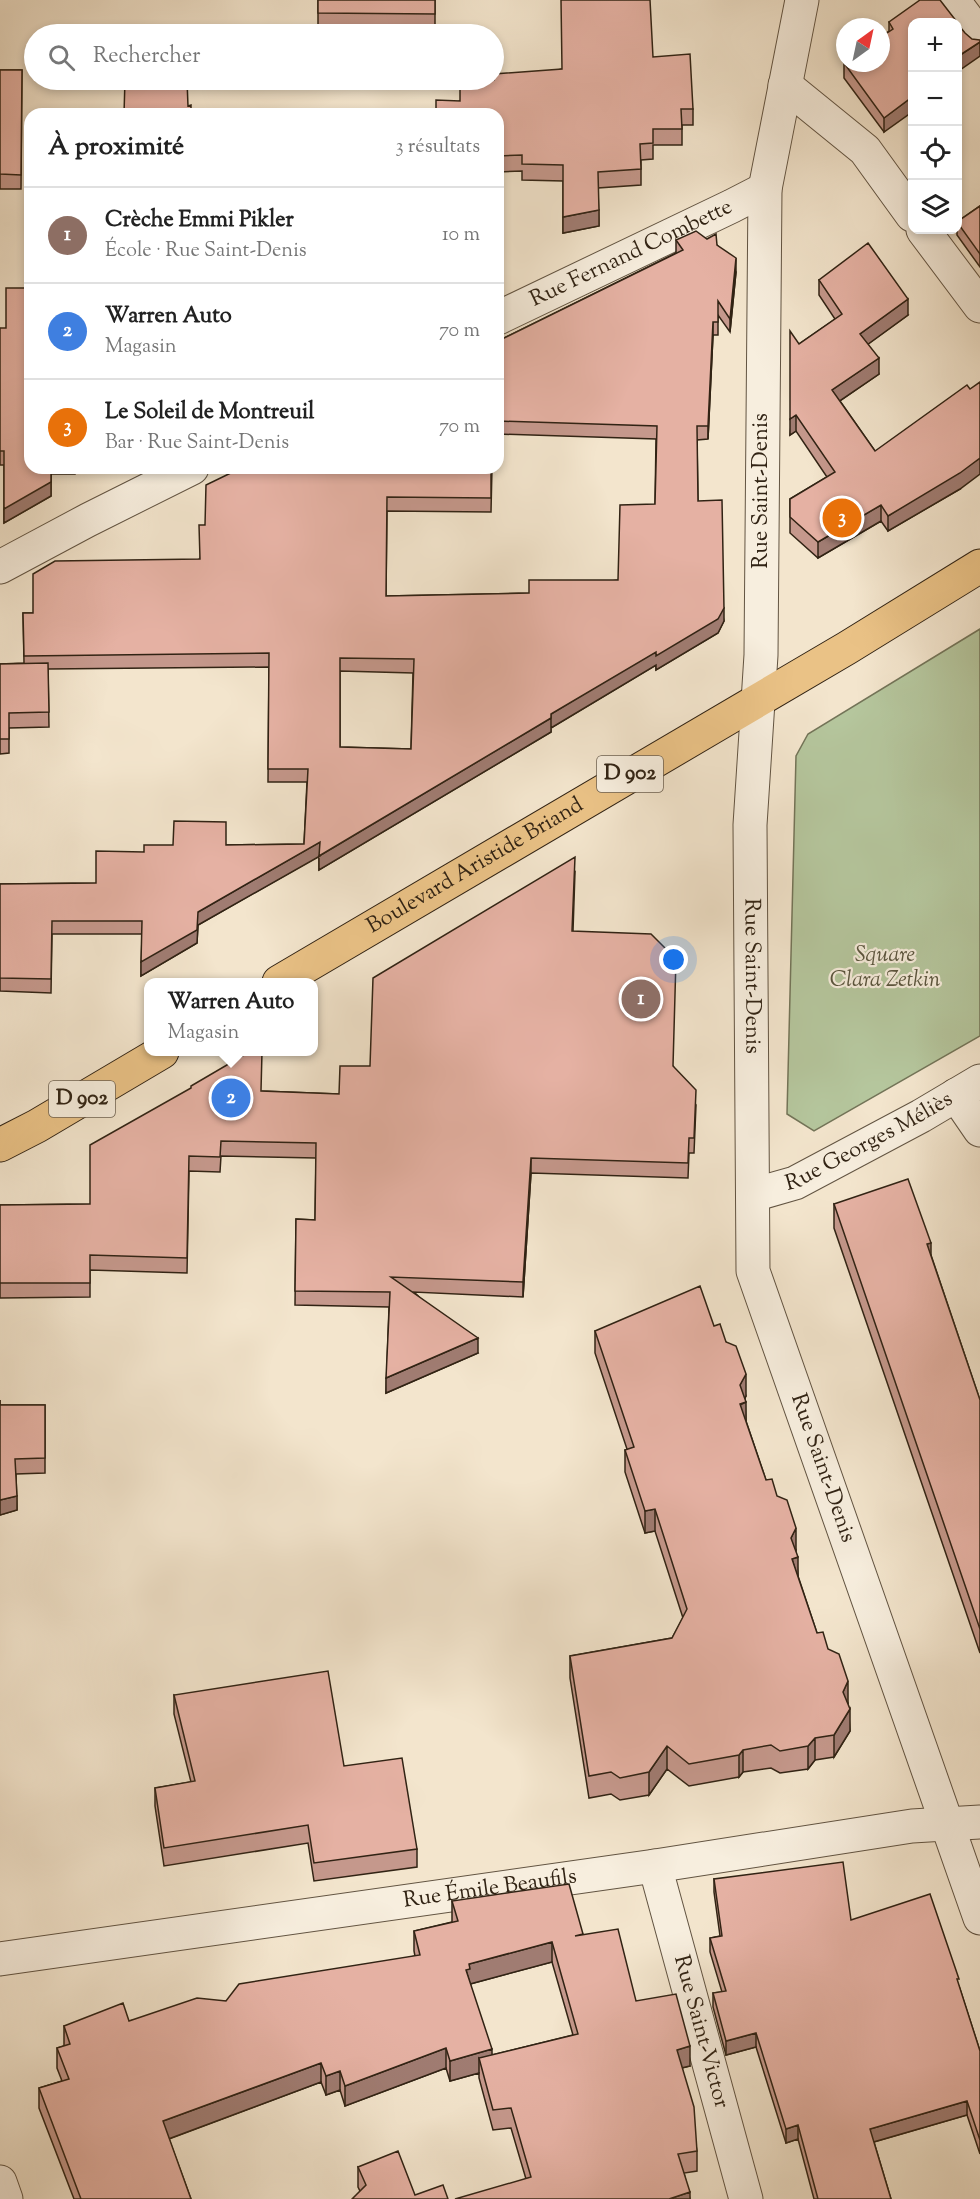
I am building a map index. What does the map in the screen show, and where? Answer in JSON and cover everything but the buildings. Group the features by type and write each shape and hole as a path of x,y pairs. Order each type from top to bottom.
{"main road":[{"name":"Boulevard Aristide Briand","path":"286,978 759,700 980,566"},
{"name":"D 902","path":"0,1144 37,1126 155,1056"}],"street":[{"name":"Rue Saint-Denis","path":"802,0 765,189 759,700 750,825 753,1271 964,1823 980,1918"},
{"path":"953,0 980,36"},
{"path":"785,85 865,150 908,209"},
{"name":"Rue Fernand Combette","path":"504,315 765,189"},
{"path":"926,234 980,306"},
{"path":"0,567 88,519 180,474"},
{"path":"968,1088 980,1130"},
{"name":"Rue Georges Méliès","path":"753,1195 795,1183 968,1088"},
{"name":"Rue Émile Beaufils","path":"0,1959 655,1866 912,1826 964,1823"},
{"name":"Rue Saint-Victor","path":"655,1866 746,2199"},
{"path":"0,2181 6,2199"}],"green space":[{"name":"Square Clara Zetkin","path":"980,629 980,1036 814,1131 787,1114 796,756 808,734"}],"place":[{"name":"Le Soleil de Montreuil","path":"842,518"},
{"name":"Crèche Emmi Pikler","path":"641,999"},
{"name":"Warren Auto","path":"231,1098"}]}
